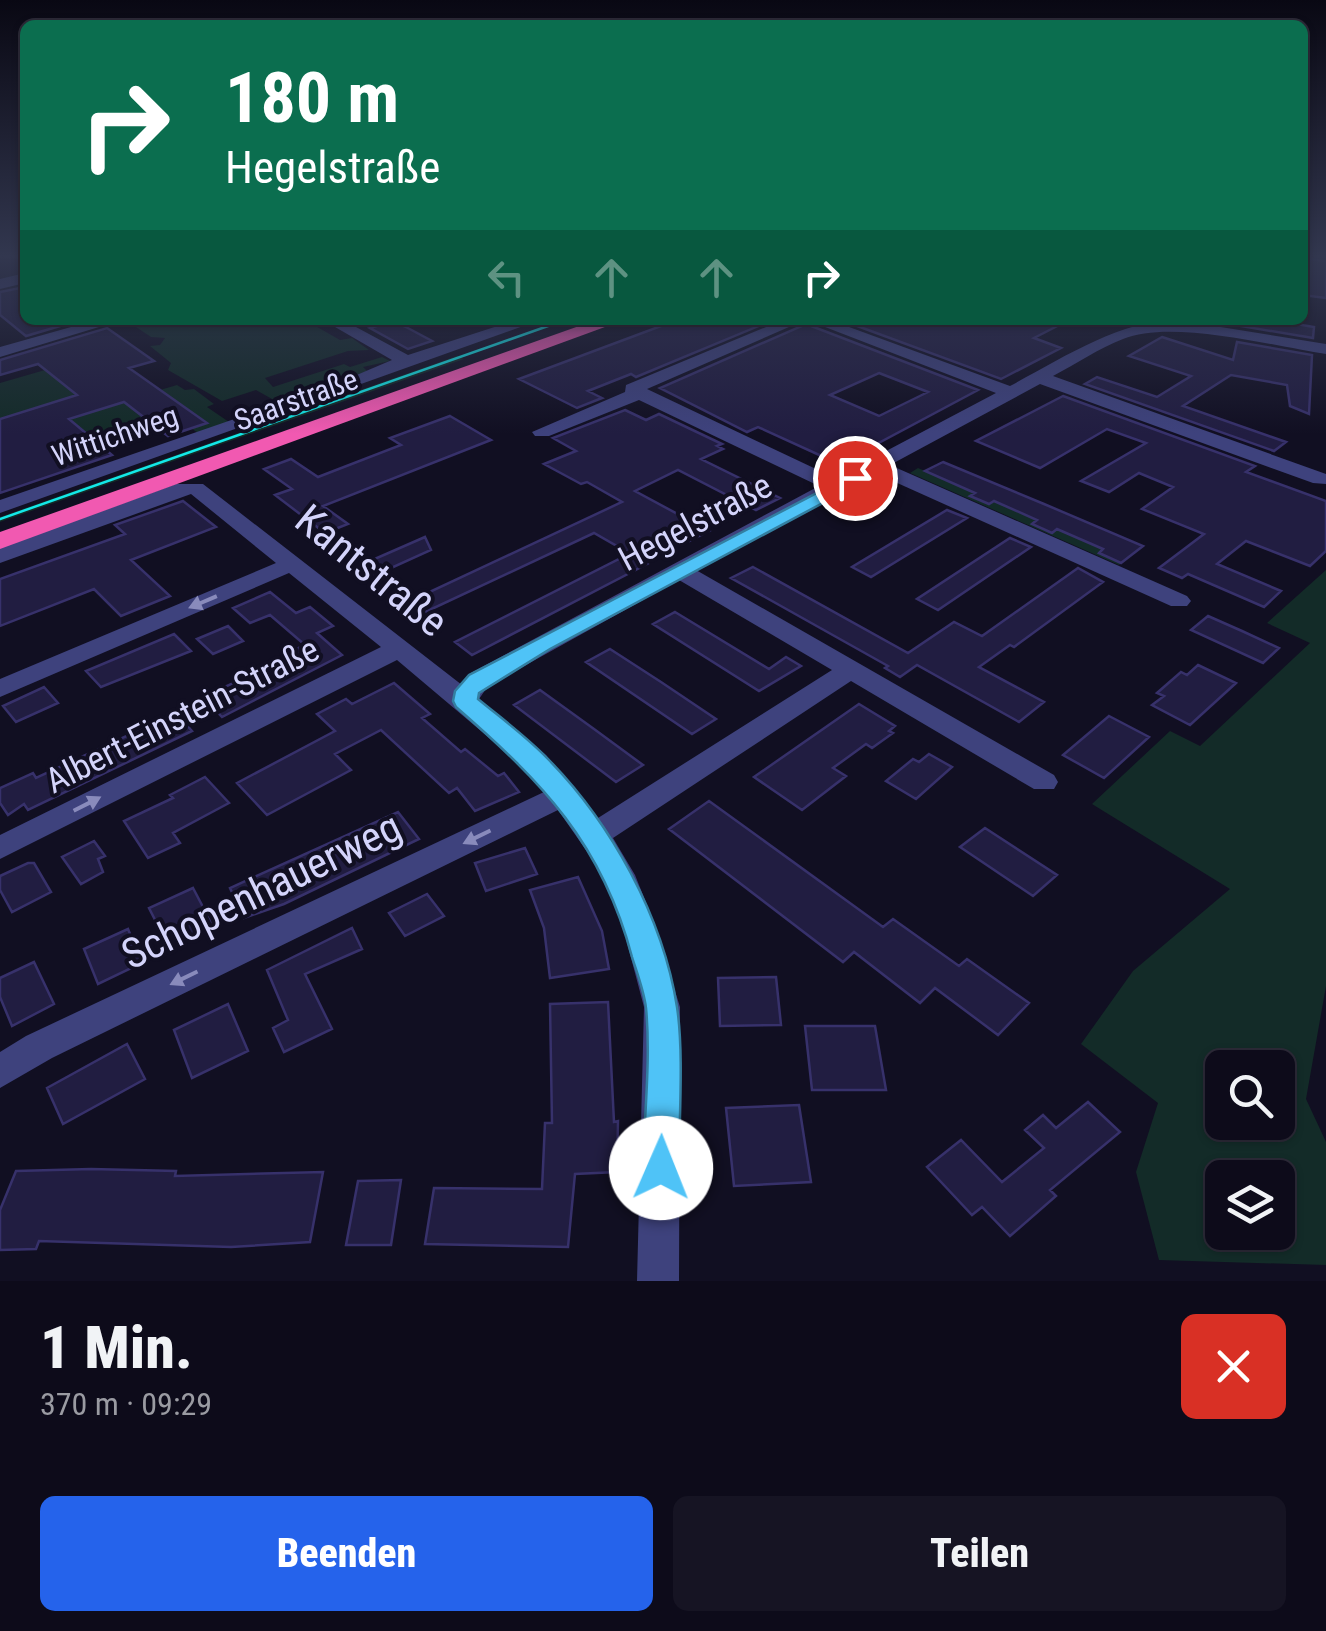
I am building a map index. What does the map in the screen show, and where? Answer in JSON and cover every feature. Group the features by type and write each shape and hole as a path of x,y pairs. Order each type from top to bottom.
{"highway":[{"name":"Saarstraße","path":"0,529 576,325"},
{"name":"Saarstraße","path":"0,541 600,325"}],"street":[{"path":"0,352 97,325"},
{"path":"340,325 406,361"},
{"name":"Wittichweg","path":"0,507 517,325"},
{"path":"785,325 635,385 632,390 837,488"},
{"path":"828,325 1013,394"},
{"name":"Hegelstraße","path":"1182,325 1326,349"},
{"name":"Hegelstraße","path":"465,701 478,680 1133,326"},
{"path":"1041,378 1320,479"},
{"path":"542,432 637,394"},
{"path":"878,467 1179,601"},
{"name":"Kantstraße","path":"0,556 183,488 196,488 536,762 595,835 619,875 638,920 662,1008 658,1281"},
{"path":"0,689 292,564"},
{"path":"679,570 1044,782"},
{"name":"Albert-Einstein-Straße","path":"0,848 398,649"},
{"path":"595,835 848,670"},
{"name":"Schopenhauerweg","path":"0,1072 39,1048 564,794"}],"green space":[{"path":"133,325 314,325 340,340 352,338 369,350 348,351 265,378 273,387 344,364 350,367 382,357 390,361 363,367 367,371 281,404 256,390 222,401 168,370 171,363 150,346 160,345 165,338 151,337"},
{"path":"457,356 464,359 0,522 0,517"},
{"path":"45,370 77,395 0,419 0,383"},
{"path":"177,385 185,390 194,389 214,404 207,407 229,422 198,433 191,428 206,422 160,390"},
{"path":"124,402 157,427 101,446 69,419"},
{"path":"918,468 1126,559 1119,565 910,473"},
{"path":"1326,570 1326,986 1306,1099 1326,1142 1326,1265 1159,1260 1136,1172 1158,1103 1081,1044 1133,971 1230,889 1092,804 1170,731 1200,746 1310,643 1267,623"}],"building":[{"path":"0,315 20,315 20,325 63,325 26,336"},
{"path":"401,325 432,341 408,349 370,328"},
{"path":"664,325 761,325 636,377 631,374 588,391 602,398 577,408 519,379"},
{"path":"809,325 978,390 839,464 758,427 747,432 660,388","holes":["879,373 928,392 879,416 830,395"]},
{"path":"855,325 1059,325 1034,338 1061,348 1001,379"},
{"path":"1302,325 1314,327 1313,338 1241,326"},
{"path":"107,328 154,361 129,368 207,423 168,436 124,402 69,419 112,455 0,493 0,419 77,395 38,364 0,375 0,360"},
{"path":"1162,337 1233,360 1237,342 1312,355 1309,414 1290,406 1287,385 1231,375 1183,406 1286,442 1274,451 1085,384 1097,377 1157,397 1191,376 1129,356"},
{"path":"1063,396 1255,466 1246,472 1326,501 1326,551 1310,566 1246,541 1217,564 1281,591 1264,607 1188,574 1182,578 1159,568 1204,534 1142,509 1173,487 1139,473 1109,492 1081,481 1146,443 1107,429 1040,468 976,441"},
{"path":"625,410 646,420 659,414 722,444 717,446 723,449 701,459 780,498 756,510 678,470 635,491 709,531 689,541 685,539 643,561 594,533 421,614 406,603 622,502 544,464 576,451 553,438"},
{"path":"450,416 491,440 323,506 348,524 325,533 275,495 292,489 264,469 291,459 318,477 401,445 390,438"},
{"path":"943,462 1143,546 1121,563 1099,553 1103,549 1057,529 1052,533 1032,524 1037,520 994,501 989,504 970,496 975,493 925,471"},
{"path":"183,501 216,527 131,560 170,596 121,616 94,589 0,626 0,579 125,534 115,525"},
{"path":"947,510 967,518 871,577 852,567"},
{"path":"425,537 431,550 369,578 354,568"},
{"path":"1010,538 1031,547 938,610 917,599"},
{"path":"629,554 647,564 472,655 455,642"},
{"path":"753,567 908,653 954,622 982,636 1078,568 1103,582 1014,647 1010,645 979,667 1044,702 1019,722 917,665 900,677 885,668 888,666 731,578"},
{"path":"270,592 296,613 310,607 333,626 317,633 342,655 222,717 203,697 288,658 284,655 305,645 270,615 250,623 233,608"},
{"path":"675,612 769,669 786,657 801,666 759,691 653,624"},
{"path":"1208,616 1279,648 1263,663 1191,630"},
{"path":"228,626 243,641 213,654 197,639"},
{"path":"174,634 191,651 101,687 86,671"},
{"path":"610,649 716,719 692,734 586,662"},
{"path":"1198,665 1236,683 1190,725 1152,705 1164,696 1157,693 1181,672 1187,675"},
{"path":"394,683 430,714 422,718 461,752 465,749 498,776 504,773 519,792 475,811 457,788 449,793 381,730 335,754 351,770 267,815 237,783 335,731 317,714 346,699 352,704"},
{"path":"44,687 58,703 16,722 3,706"},
{"path":"540,690 643,765 616,782 514,705"},
{"path":"859,704 895,726 889,731 893,733 872,748 866,744 833,768 846,776 802,810 754,777"},
{"path":"176,713 192,731 28,810 24,804 8,815 0,803 0,788 33,773 36,778"},
{"path":"1109,716 1149,737 1104,778 1063,755"},
{"path":"929,754 952,767 916,799 886,781 913,759 919,762"},
{"path":"205,777 229,803 173,833 180,843 148,858 124,821 173,798 170,795"},
{"path":"709,801 883,927 893,919 959,966 967,959 1029,1003 998,1035 935,988 920,1003 854,952 843,962 669,829"},
{"path":"398,812 419,839 284,904 244,918 230,888"},
{"path":"985,828 1057,875 1033,896 960,847"},
{"path":"94,841 105,856 98,859 103,872 81,884 62,857"},
{"path":"525,848 537,874 486,891 475,863"},
{"path":"34,863 51,892 12,912 0,890 0,876"},
{"path":"578,877 602,931 609,969 550,978 544,928 530,890"},
{"path":"193,888 214,928 170,949 149,908"},
{"path":"427,894 444,916 405,936 389,913"},
{"path":"352,928 362,949 305,974 332,1029 284,1052 273,1028 288,1020 267,970"},
{"path":"128,929 142,963 98,984 84,949"},
{"path":"34,962 54,1004 12,1026 0,997 0,978"},
{"path":"776,977 781,1025 720,1026 718,978"},
{"path":"608,1002 614,1122 618,1121 617,1172 575,1174 568,1247 425,1244 434,1188 542,1189 545,1123 552,1123 550,1004"},
{"path":"228,1004 248,1051 192,1078 174,1030"},
{"path":"805,1026 875,1026 886,1090 812,1090"},
{"path":"127,1044 145,1079 63,1124 47,1088"},
{"path":"1088,1102 1120,1132 1050,1190 1056,1196 1010,1236 982,1207 972,1215 927,1167 961,1140 1002,1182 1044,1148 1025,1130 1043,1115 1056,1128"},
{"path":"799,1105 811,1182 734,1186 726,1108"},
{"path":"16,1171 176,1171 175,1176 323,1172 310,1242 231,1247 39,1241 36,1249 0,1250 0,1210"},
{"path":"401,1180 391,1245 346,1245 358,1181"}],"tram line":[{"path":"0,519 551,325"}],"route":[{"path":"661,1168 662,1008 638,920 619,875 564,794 536,762 465,701 478,680 855,478"}]}
